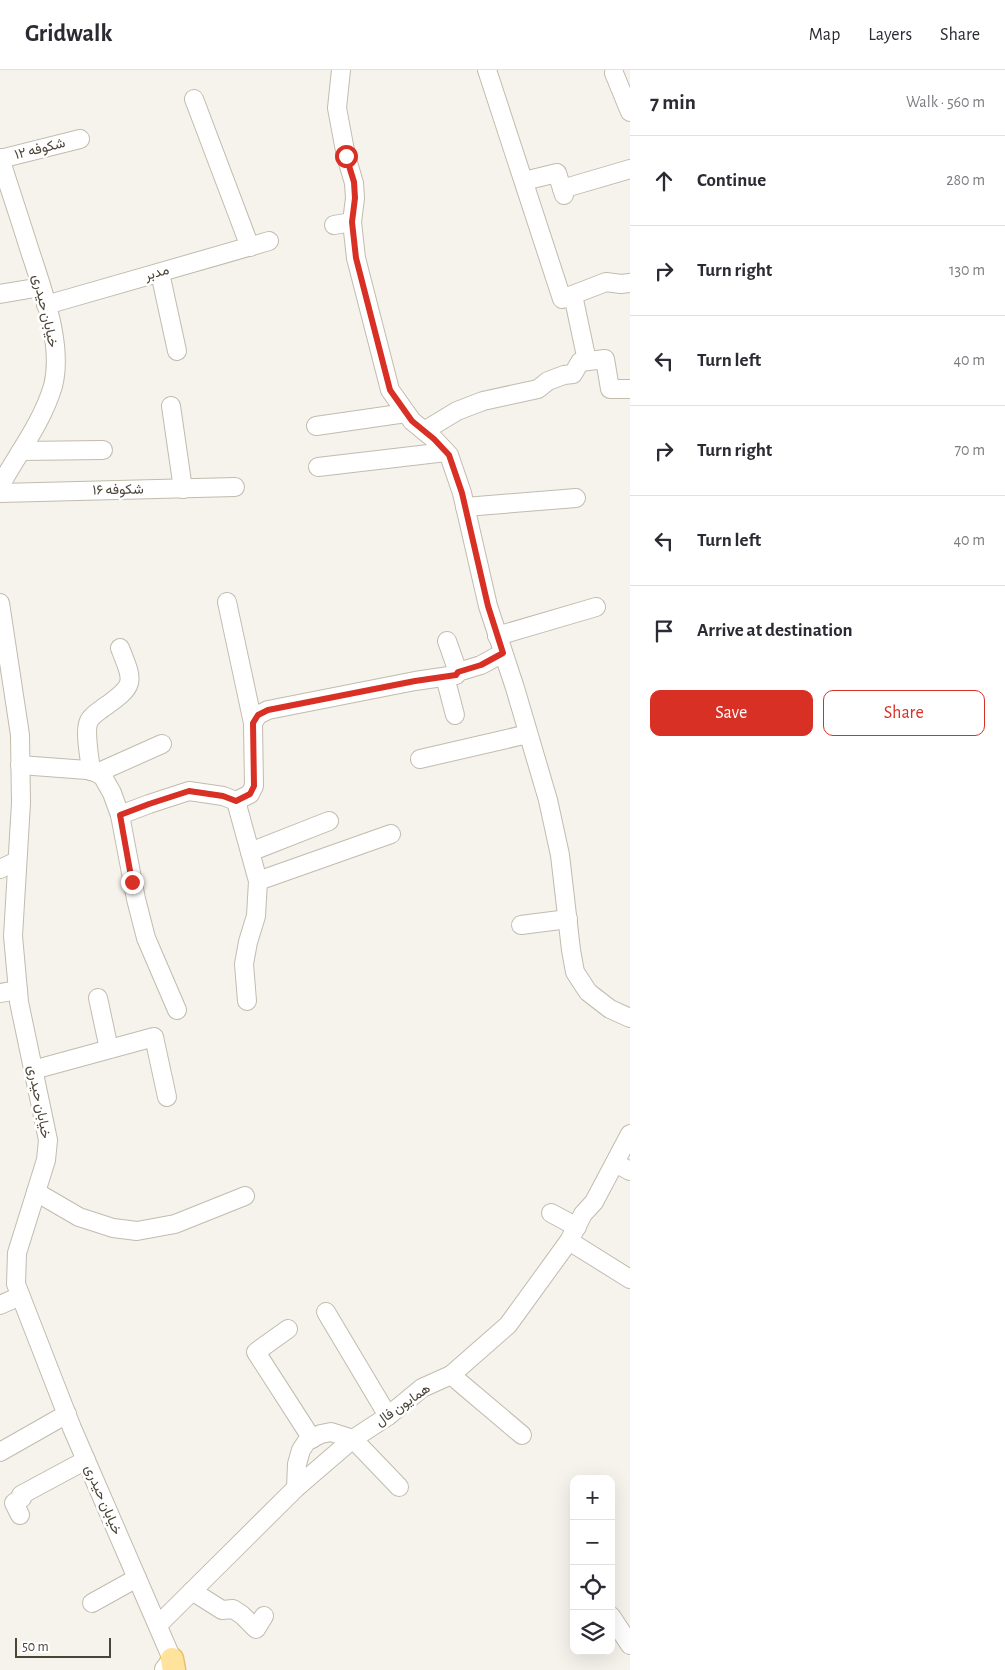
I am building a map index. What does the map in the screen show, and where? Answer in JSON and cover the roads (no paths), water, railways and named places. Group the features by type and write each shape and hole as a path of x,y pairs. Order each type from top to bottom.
{"street":[{"path":"341,70 337,108 354,182 355,198 352,222 356,258 390,390 412,421 449,455 459,483 488,606 515,688 548,800 560,855 575,972 588,992 610,1009 630,1018"},
{"path":"487,70 562,299 606,282 630,283"},
{"path":"614,73 630,112"},
{"path":"194,99 250,247"},
{"name":"شکوفه ۱۲","path":"0,159 80,138"},
{"name":"خیابان حیدری","path":"0,159 42,287 55,346 56,365 47,403 38,422 0,486"},
{"path":"524,181 557,173 563,192 630,169"},
{"path":"334,225 352,222"},
{"name":"مدبر","path":"46,306 269,241"},
{"path":"160,273 177,351"},
{"path":"0,294 42,287"},
{"path":"573,295 587,361"},
{"path":"424,431 457,411 483,400 538,389 548,381 573,374 580,362 606,359 610,389 630,389"},
{"path":"172,406 183,489"},
{"path":"316,426 406,413"},
{"path":"21,451 103,450"},
{"path":"318,467 446,452"},
{"name":"شکوفه ۱۶","path":"0,493 235,488"},
{"path":"465,507 576,498"},
{"path":"120,815 189,791 223,796 236,801 250,794 254,786 253,723 227,602"},
{"path":"497,636 596,607"},
{"name":"خیابان حیدری","path":"0,608 20,735 21,803 13,936 18,990 48,1140 46,1160 17,1253 16,1276 20,1296 86,1460 158,1626 170,1666"},
{"path":"447,641 455,715"},
{"path":"120,648 129,671 130,684 126,691 94,715 88,722 87,733 94,772 103,778 112,793 120,815 136,899 146,938 177,1010"},
{"path":"253,723 258,715 268,710 452,674 481,665 503,653"},
{"path":"420,759 528,734"},
{"path":"20,766 94,772 162,744"},
{"path":"236,801 258,881 256,916 244,964 247,1001"},
{"path":"250,852 329,822"},
{"path":"258,881 391,834"},
{"path":"0,869 17,861"},
{"path":"521,925 568,920"},
{"path":"0,993 18,990"},
{"path":"98,998 109,1049"},
{"path":"33,1070 154,1037 167,1097"},
{"name":"همایون فال","path":"158,1626 296,1488 354,1439 388,1416 422,1388 451,1375 508,1325 573,1234 583,1214 622,1167 630,1134"},
{"path":"36,1192 79,1217 113,1228 137,1231 175,1224 244,1196"},
{"path":"551,1213 573,1234 630,1279"},
{"path":"0,1305 20,1296"},
{"path":"326,1312 388,1416"},
{"path":"288,1329 256,1352 312,1438"},
{"path":"451,1375 522,1435"},
{"path":"0,1452 67,1414"},
{"path":"296,1488 297,1464 301,1450 307,1441 321,1434 331,1432 354,1439 398,1487"},
{"path":"20,1515 14,1503 22,1498 21,1495 86,1460"},
{"path":"92,1603 137,1578"},
{"path":"192,1591 222,1610 233,1609 256,1629 264,1616"},
{"path":"615,1622 630,1645"}]}
